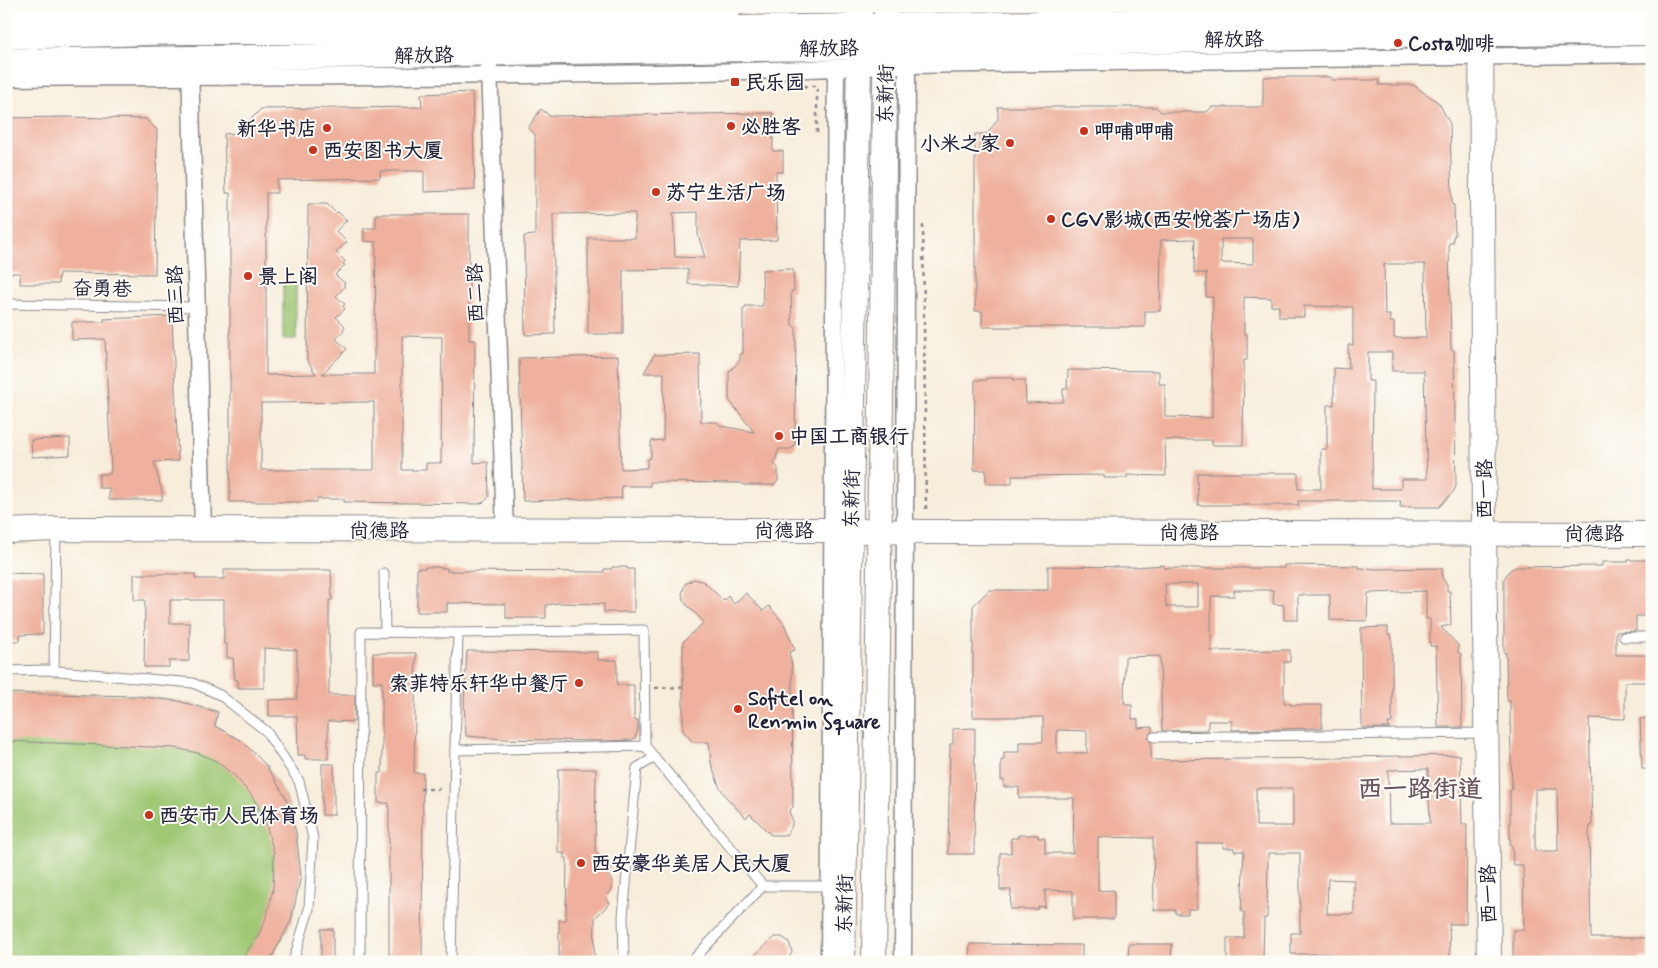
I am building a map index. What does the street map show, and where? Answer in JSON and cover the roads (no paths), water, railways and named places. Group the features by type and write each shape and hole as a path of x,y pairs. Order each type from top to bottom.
{"main road":[{"path":"490,36 732,6"},
{"name":"解放路","path":"1482,28 1652,13"},
{"path":"6,17 183,18"},
{"name":"解放路","path":"6,37 183,18 490,36 859,37 890,42 1482,28 1652,33"},
{"name":"西一路","path":"1482,28 1484,533 1489,962"},
{"name":"解放路","path":"6,61 190,67 490,36"},
{"name":"东新街","path":"843,962 837,886 841,530 859,37"},
{"name":"东新街","path":"874,962 879,531 890,42"},
{"name":"尚德路","path":"6,531 56,529 841,530 905,532 1652,534"}],"street":[{"path":"903,962 905,532 890,42 1482,28 1652,54"},
{"path":"490,36 836,68"},
{"name":"西二路","path":"490,36 505,531"},
{"path":"841,530 836,68 859,37"},
{"path":"6,78 190,67"},
{"name":"西三路","path":"190,67 203,530"},
{"path":"829,962 837,886"}],"lane":[{"name":"奋勇巷","path":"6,304 197,307"},
{"path":"54,671 56,529"},
{"path":"384,573 385,633"},
{"path":"360,962 361,632 458,633 644,630 646,746 763,886"},
{"path":"451,962 458,633"},
{"path":"1624,637 1652,637"},
{"path":"6,671 54,671 193,683 220,695 266,731 299,781 313,838 309,909 293,962"},
{"path":"1154,737 1486,733"},
{"path":"455,750 646,746"},
{"path":"624,962 622,916 637,768 655,757"},
{"path":"691,962 763,886 837,886"}],"place":[{"name":"Costa咖啡","path":"1398,43"},
{"name":"民乐园","path":"735,82"},
{"name":"必胜客","path":"731,126"},
{"name":"新华书店","path":"327,128"},
{"name":"呷哺呷哺","path":"1084,131"},
{"name":"小米之家","path":"1010,143"},
{"name":"西安图书大厦","path":"313,150"},
{"name":"苏宁生活广场","path":"656,192"},
{"name":"CGV影城(西安悦荟广场店)","path":"1051,219"},
{"name":"景上阁","path":"248,276"},
{"name":"中国工商银行","path":"779,436"},
{"name":"索菲特乐轩华中餐厅","path":"579,683"},
{"name":"Sofitel on Renmin Square","path":"738,709"},
{"name":"西安市人民体育场","path":"149,815"},
{"name":"西安豪华美居人民大厦","path":"581,863"}],"district":[{"name":"西一路街道","path":"1420,788"}]}
